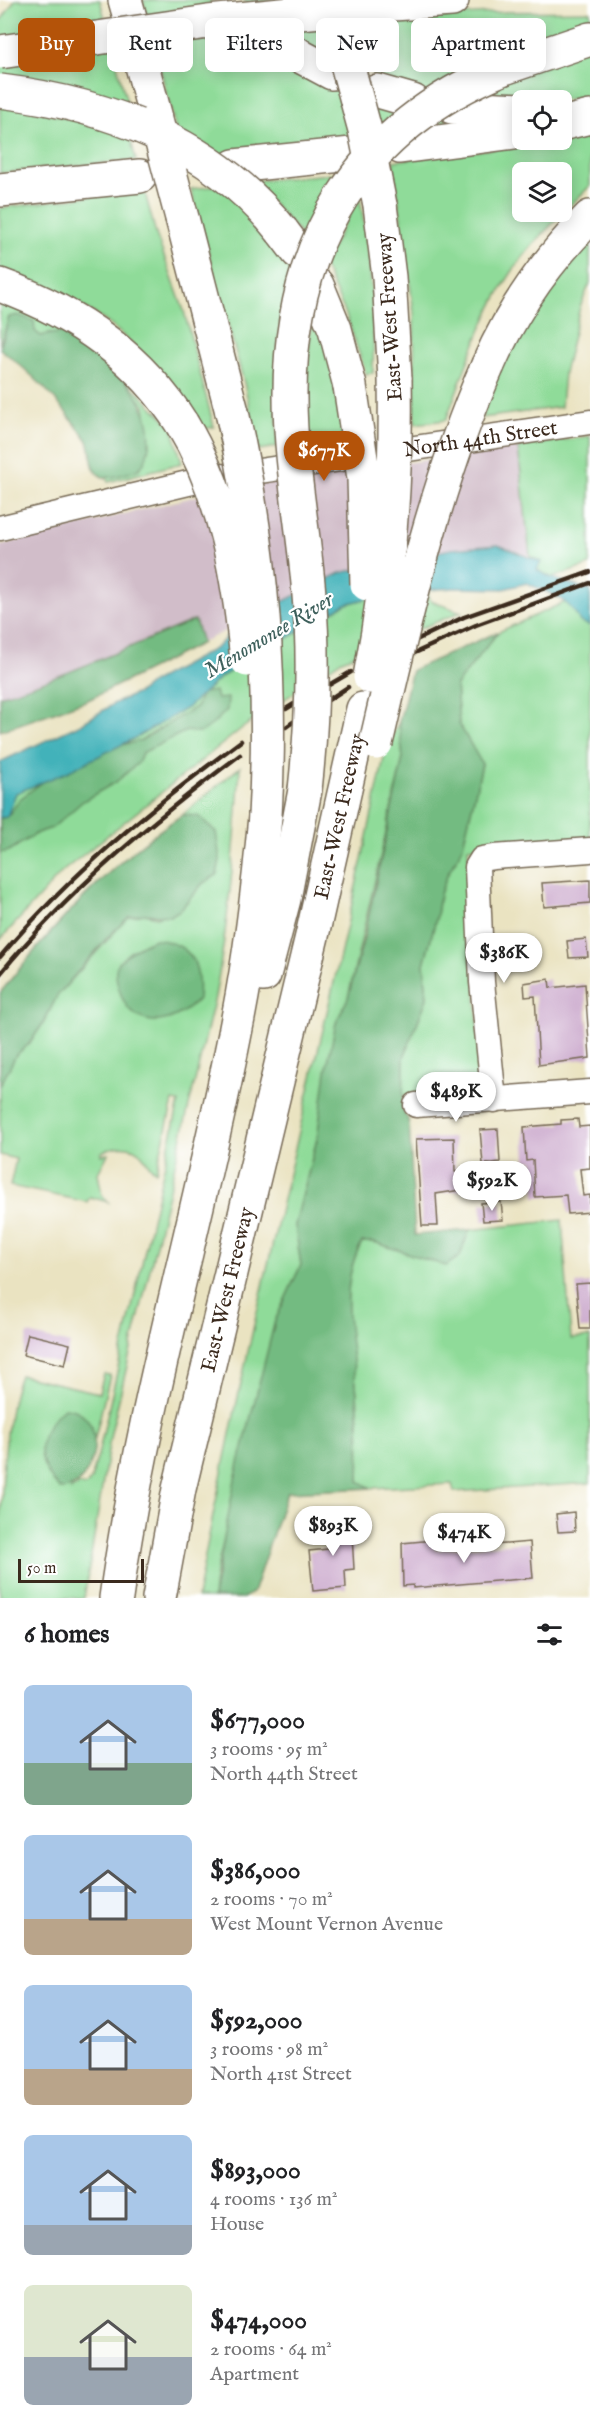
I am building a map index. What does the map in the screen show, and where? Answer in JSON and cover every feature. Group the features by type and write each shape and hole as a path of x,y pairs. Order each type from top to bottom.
{"highway":[{"path":"0,52 208,22 452,0"},
{"path":"227,1068 256,1009 284,900 305,790 312,708 312,632 290,397 295,317 306,272 330,217 353,181 395,134 420,112 449,93 477,79 575,44"},
{"path":"304,58 332,73"},
{"path":"116,1598 144,1432 238,1019 255,910 265,816 269,724 263,599 253,518 232,412 144,72"},
{"name":"East-West Freeway","path":"159,1598 179,1489 258,1159 322,975 364,750 363,709 380,621 392,531 396,462 395,379 389,277 380,205 365,130 349,72"},
{"path":"378,91 413,101"},
{"path":"0,92 91,110 163,135 229,177 265,210 290,242"},
{"path":"452,107 512,110"},
{"path":"572,109 590,109"},
{"path":"572,121 590,117"},
{"path":"400,147 512,132"},
{"path":"234,166 352,154"},
{"path":"0,189 140,176"},
{"path":"364,750 432,512 464,422 488,365 525,294 555,254 590,216"},
{"path":"0,285 54,307 101,336 141,371 182,424 207,470 231,554 242,621 251,721 265,816"},
{"path":"316,285 335,328 350,386 361,447 367,512 368,578 363,641 363,709"},
{"path":"179,1489 185,1557 182,1598"}],"street":[{"name":"North 44th Street","path":"0,528 225,476 590,422"},
{"path":"494,1100 476,883 477,867 482,859 590,850"},
{"path":"416,1105 590,1092"}],"shaded area":[{"path":"518,447 530,556 498,545 340,573 88,700 0,731 0,545 205,494 271,482"}],"green space":[{"path":"15,0 100,0 107,27 107,72 119,72 129,110 0,81 0,22"},
{"path":"143,0 209,0 230,18 205,18 205,72 289,72 394,109 503,119 183,159 161,72 193,72 193,18 148,18"},
{"path":"243,0 310,0 316,20 316,55 304,48 304,18 265,18"},
{"path":"352,0 405,19 411,19 411,72 546,72 546,51 590,49 590,99 572,99 572,90 512,90 512,99 406,91 374,78 372,72 399,72 399,18 357,18"},
{"path":"590,11 590,18 546,35 546,18 419,18 506,12"},
{"path":"0,102 129,133 136,160 0,173"},
{"path":"590,137 590,186 572,204 572,162 512,162 512,222 554,222 530,249 501,289 475,344 446,420 415,424 414,313 393,161 512,147 512,150 572,150 572,139"},
{"path":"342,173 304,238 252,181"},
{"path":"223,185 294,263 287,285 279,331 277,447 259,450 244,383 191,189"},
{"path":"144,189 156,234 184,311 214,427 201,430 144,357 104,320 67,299 0,273 0,208"},
{"path":"359,195 367,240 373,306 373,373 366,374 345,312 323,265"},
{"path":"590,226 590,283 580,307 564,373 561,407 482,418 502,352"},
{"path":"0,296 75,330 172,426 182,463 108,482 107,477 139,469 150,443 145,406 125,382 95,355 51,333 41,336 9,317 0,345"},
{"path":"314,296 350,436 306,443 304,399"},
{"path":"18,315 34,321 35,331 41,336 62,332 108,365 135,393 144,409 149,426 148,451 141,467 110,477 103,477 95,471 90,446 85,436 40,383 0,349 9,317"},
{"path":"590,436 590,565 552,578 537,570 541,562 530,556 518,447"},
{"path":"426,589 431,601 461,612 342,660 241,729 63,871 0,940 0,818 7,816 16,793 67,772 139,736 187,708 222,676 346,604 388,593"},
{"path":"590,591 590,838 468,848 481,1083 474,1091 403,1097 404,1057 427,998 424,964 440,894 448,873 462,849 482,764 459,724 456,685 498,632"},
{"path":"195,620 202,643 88,700 0,731 0,696 74,670"},
{"path":"498,632 456,685 459,724 482,764 462,849 448,873 440,894 424,964 427,998 404,1057 403,1111 409,1121 415,1235 469,1230 460,1256 446,1266 374,1242 362,1242 349,1279 348,1318 358,1408 359,1481 371,1488 287,1492 253,1593 243,1598 213,1598 235,1479 275,1321 301,1265 295,1225 317,1139 326,1071 336,1023 348,998 364,937 403,758 399,722 412,670"},
{"path":"215,691 217,699 228,698 227,710 213,724 200,733 186,731 142,753 138,763 116,782 83,801 52,828 37,833 9,851 0,853 0,818 7,817 21,798 44,781 120,745 140,741 197,706 201,693"},
{"path":"399,722 403,758 348,998 336,1023 317,1139 295,1225 301,1265 275,1321 215,1577 213,1598 197,1598 241,1385 386,748"},
{"path":"240,767 231,882 215,997 111,1433 84,1598 0,1598 2,1483 8,1423 20,1375 99,1393 104,1374 110,1375 93,1446 92,1425 71,1490 78,1485 86,1486 91,1480 98,1455 179,1102 173,1101 156,1171 150,1167 139,1152 129,1147 118,1147 102,1152 101,1155 108,1154 98,1173 102,1196 108,1202 90,1197 87,1202 10,1186 16,1159 0,1155 0,1086 16,1055 29,1044 44,1022 57,996 128,917 144,914 157,917 180,910 203,883 217,875 198,816 182,815"},
{"path":"182,815 198,816 216,832 220,860 217,875 203,883 180,910 170,916 144,914 129,917 108,937 57,996 44,1022 29,1044 16,1055 0,1086 0,993 40,944 107,874 156,833"},
{"path":"155,939 168,942 186,951 196,966 199,987 198,999 188,1009 165,1020 153,1021 142,1019 125,1003 118,986 116,972 117,966 128,954"},
{"path":"562,1220 571,1339 590,1337 590,1483 454,1492 452,1484 371,1488 359,1482 359,1416 348,1297 354,1260 362,1242 374,1242 446,1266 460,1256 469,1230"},
{"path":"64,1408 79,1412 89,1422 94,1435 94,1450 90,1465 83,1477 73,1486 60,1489 45,1468 41,1448 47,1428"}],"water":[{"name":"Menomonee River","path":"498,545 541,562 537,570 552,578 590,590 590,626 580,622 565,602 527,583 504,589 454,588 388,593 346,604 222,676 187,708 139,736 67,772 16,793 7,817 0,818 0,762 81,724 216,648 225,639 230,628 340,573 451,549"}],"building":[{"path":"590,880 590,903 544,907 542,883"},
{"path":"586,939 588,957 569,958 567,941"},
{"path":"549,979 550,988 585,984 590,1058 539,1065 535,996 525,997 524,983"},
{"path":"578,1119 579,1127 590,1126 590,1168 580,1169 583,1196 590,1195 590,1212 568,1214 566,1195 535,1197 533,1160 526,1161 524,1127 561,1124 561,1120"},
{"path":"498,1129 500,1162 483,1164 480,1130"},
{"path":"454,1138 455,1172 465,1171 468,1189 436,1194 438,1226 422,1226 416,1139"},
{"path":"501,1202 503,1220 483,1221 481,1203"},
{"path":"590,1283 590,1329 580,1329 576,1284"},
{"path":"28,1334 70,1344 65,1365 23,1355"},
{"path":"574,1512 575,1531 558,1532 556,1514"},
{"path":"351,1519 354,1569 345,1570 346,1588 313,1591 309,1551 328,1549 325,1521"},
{"path":"434,1540 435,1550 530,1542 533,1578 413,1588 413,1585 403,1586 402,1543"}],"railway":[{"path":"410,643 464,617 590,572"},
{"path":"406,657 476,625 590,583"},
{"path":"322,689 351,672"},
{"path":"322,704 348,687"},
{"path":"286,709 294,704"},
{"path":"286,727 293,722"},
{"path":"0,957 55,897 114,842 176,790 241,741"},
{"path":"0,974 54,913 113,857 240,755"}]}
